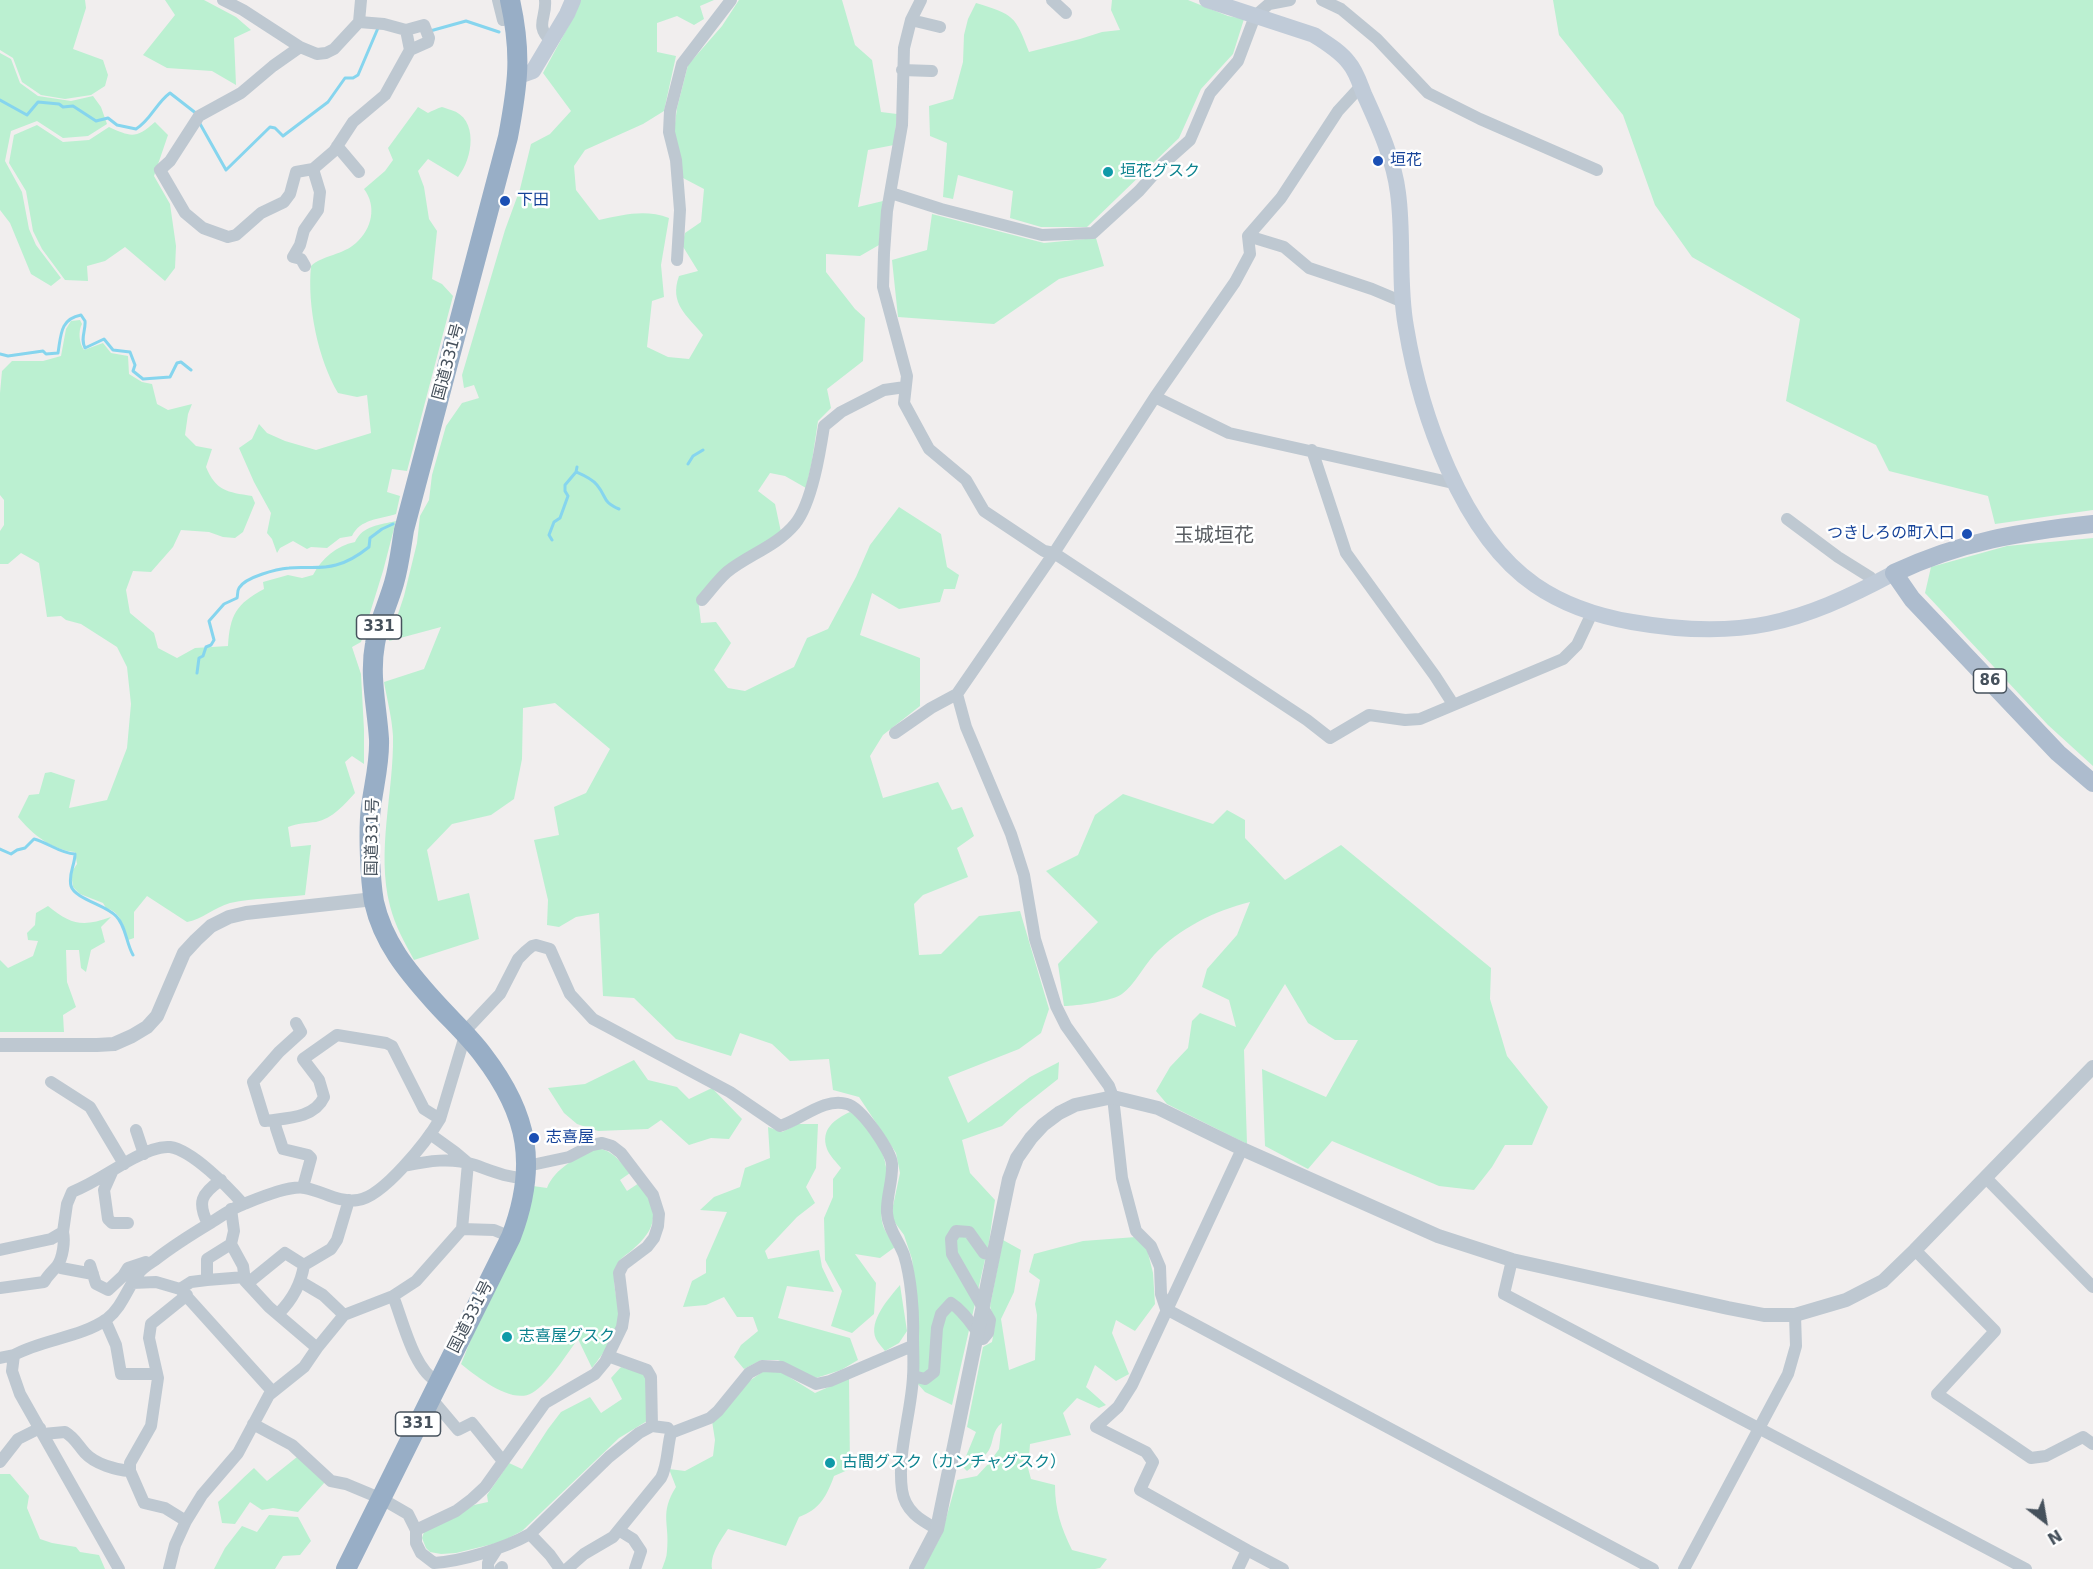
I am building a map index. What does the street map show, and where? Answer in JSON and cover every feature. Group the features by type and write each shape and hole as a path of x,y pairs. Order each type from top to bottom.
{"highway":[{"name":"国道331号","path":"346,1569 511,1237 521,1205 526,1172 526,1146 521,1122 492,1067 400,962 379,921 374,899 371,809 379,739 373,666 375,644 397,572 404,530 508,137 519,76 518,44 510,0"}],"main road":[{"path":"519,76 533,70 573,0"},
{"path":"1208,0 1301,30 1329,45 1349,63 1387,150 1398,192 1406,327 1426,409 1453,483 1463,501 1496,547 1535,585 1576,608 1592,613 1655,626 1694,630 1733,630 1812,612 1894,573 1964,545 2023,532 2093,524"},
{"name":"86","path":"1894,573 1911,599 2058,753 2093,783"}],"street":[{"path":"223,0 243,10 300,47 317,54 326,53 342,42 359,22 362,0"},
{"path":"498,0 503,20"},
{"path":"545,0 545,12 541,20 543,33 550,41"},
{"path":"677,260 680,210 676,160 669,132 670,111 682,64 692,48 728,7 731,0"},
{"path":"921,0 911,20 904,48 902,125 887,211 883,287 907,376 904,403 929,449 966,480 984,511 1044,551 1054,553 1330,738 1369,715 1405,720 1420,718 1563,659 1577,645 1592,613"},
{"path":"1052,0 1066,13"},
{"path":"891,193 941,209 1042,235 1093,232 1139,191 1163,164 1190,140 1210,93 1238,61 1255,16 1269,3 1290,0"},
{"path":"1322,0 1341,9 1377,39 1428,93 1480,119 1597,170"},
{"path":"911,20 940,27"},
{"path":"300,47 241,93 199,116 170,160 160,170 185,213 203,228 228,237 236,235 261,213 284,202 290,194 296,172 312,169 337,146 353,122 385,95 410,50 428,42 429,38 424,25 406,30 384,24 359,22"},
{"path":"406,30 410,50"},
{"path":"902,70 932,71"},
{"path":"895,733 931,708 957,694 1054,553 1155,397 1234,282 1250,254 1248,236 1281,198 1338,111 1361,86"},
{"path":"337,146 359,172"},
{"path":"305,266 301,259 293,257 304,230 318,210 320,192 312,169"},
{"path":"1248,236 1284,247 1309,268 1403,302"},
{"path":"702,600 727,572 782,536 796,523 813,481 824,426 841,412 884,390 905,387"},
{"path":"1155,397 1230,433 1453,483"},
{"path":"1312,450 1346,553 1453,704"},
{"path":"1786,519 1870,577 1875,583"},
{"path":"957,694 966,727 1015,844 1024,875 1035,939 1056,1006 1066,1026 1109,1086 1113,1097 1122,1178 1136,1231 1151,1246 1160,1267 1161,1294 1166,1310 1653,1569"},
{"path":"0,1045 114,1044 147,1027 157,1016 184,953 211,926 229,917 246,913 374,899"},
{"path":"0,1358 14,1355 30,1346 90,1329 105,1320 119,1306 138,1272 182,1239 237,1207 278,1192 303,1187 331,1197 357,1201 374,1195 404,1166 440,1119 469,1027 500,994 518,959 536,945 550,949 570,994 593,1019 730,1092 780,1126 835,1102 855,1106 864,1114 891,1157 891,1186 886,1211 888,1224 903,1252 908,1274 913,1376 902,1465 902,1490 905,1502 919,1519 937,1528"},
{"path":"296,1023 301,1032 279,1052 253,1082 265,1121 303,1115 320,1106 324,1097 319,1080 303,1059 336,1035 392,1046 424,1109 440,1119"},
{"path":"916,1569 937,1528 1009,1179 1017,1158 1031,1138 1059,1113 1075,1105 1113,1097 1158,1108 1242,1149 1438,1236 1512,1260 1764,1315 1795,1315 1846,1300 1883,1281 2091,1074"},
{"path":"51,1082 90,1107 124,1164"},
{"path":"70,1106 93,1112"},
{"path":"275,1120 283,1149 308,1155 311,1158 303,1187"},
{"path":"136,1130 144,1154"},
{"path":"430,1134 468,1163"},
{"path":"404,1166 441,1159 468,1163 512,1178 602,1143 612,1146 621,1153 653,1195 659,1214 654,1238 647,1247 623,1265 619,1273 624,1314 622,1327 608,1356 595,1374 545,1403 502,1460 485,1487 472,1499 456,1511 416,1530"},
{"path":"0,1288 44,1282 50,1271 58,1265 65,1240 63,1232 67,1204 72,1192 90,1185 144,1154 169,1147 190,1156 221,1180 237,1207 231,1244 243,1266 246,1280 269,1307 279,1313 317,1348"},
{"path":"1242,1149 1132,1385 1118,1407 1096,1427 1146,1452 1154,1462 1140,1490 1282,1569"},
{"path":"169,1569 186,1521 202,1495 238,1453 265,1399 304,1367 344,1316 393,1296 424,1273 462,1229 468,1163"},
{"path":"112,1172 104,1190 108,1219 112,1223 128,1223"},
{"path":"1986,1178 2093,1287"},
{"path":"208,1224 201,1206 202,1197 221,1180"},
{"path":"279,1313 287,1305 301,1282 304,1265 331,1249 337,1240 349,1200"},
{"path":"462,1229 494,1230 511,1237"},
{"path":"913,1376 925,1379 934,1371 937,1328 941,1314 951,1303 963,1310 971,1326 983,1339 988,1333 990,1320 952,1254 951,1239 956,1231 969,1232 984,1253 994,1255"},
{"path":"1,1248 51,1239 63,1232"},
{"path":"207,1280 207,1259 231,1244"},
{"path":"1915,1250 1995,1331 1937,1394 2031,1458 2046,1456 2083,1437 2093,1444"},
{"path":"186,1521 165,1508 144,1503 130,1471 130,1463 152,1426 157,1374 149,1338 151,1324 191,1282 246,1280 285,1253 304,1265"},
{"path":"58,1265 61,1268 92,1270 96,1284 108,1290 128,1268 156,1259"},
{"path":"1512,1260 1504,1294 2026,1569"},
{"path":"132,1283 156,1282 183,1292 272,1391"},
{"path":"301,1282 323,1295 344,1316"},
{"path":"393,1296 421,1366 458,1430 472,1423 502,1460"},
{"path":"1684,1569 1788,1374 1796,1346 1795,1315"},
{"path":"105,1320 116,1345 121,1374 157,1374"},
{"path":"671,1433 710,1418 749,1373 762,1366 782,1367 816,1384 830,1381 912,1346"},
{"path":"14,1355 12,1371 20,1394 119,1569"},
{"path":"608,1356 657,1375 652,1426"},
{"path":"253,1424 292,1445 332,1481 346,1484 382,1499 408,1515 416,1530 416,1543 421,1553 434,1563 497,1549 530,1534 609,1457 639,1433 652,1426 668,1428 671,1433 664,1471 620,1531 584,1554 567,1569"},
{"path":"0,1462 18,1439 42,1431 65,1432 78,1443 86,1455 116,1470 130,1471"},
{"path":"620,1531 633,1539 641,1551 635,1569"},
{"path":"530,1534 560,1569"},
{"path":"488,1569 488,1563 497,1549"},
{"path":"1238,1569 1248,1550"}],"green space":[{"path":"0,0 85,0 86,8 73,49 103,60 108,75 105,86 91,95 65,99 41,95 22,82 13,58 0,50"},
{"path":"165,0 204,0 236,17 251,30 234,38 236,85 212,71 167,68 143,55 175,15"},
{"path":"579,0 714,0 700,6 704,19 694,25 677,16 657,23 657,52 676,56 664,111 643,124 585,150 574,166 576,190 599,220 643,213 669,218 661,265 664,297 652,301 647,347 668,357 689,359 703,335 681,308 676,294 679,276 698,271 682,245 685,233 701,222 704,189 683,178 674,131 677,108 688,65 722,26 739,0 842,0 855,45 872,60 881,112 897,114 894,145 868,150 858,207 883,201 879,245 860,256 826,254 826,272 855,309 865,318 863,361 827,389 831,408 818,421 806,488 785,476 770,473 758,491 775,504 781,532 698,598 701,623 716,622 731,643 714,670 728,688 745,691 794,667 807,638 828,629 870,545 899,507 941,534 947,567 959,575 955,589 944,589 940,602 899,609 872,593 860,635 920,658 920,706 883,735 870,756 883,798 938,782 952,810 962,807 974,836 957,848 968,877 923,895 914,904 919,955 941,954 979,916 1020,911 1049,1009 1041,1033 1019,1049 948,1077 968,1123 1030,1077 1059,1062 1058,1079 1002,1126 962,1140 970,1173 995,1200 989,1242 952,1405 925,1392 917,1383 917,1305 912,1259 904,1235 893,1220 893,1206 900,1173 896,1153 859,1097 833,1090 829,1059 790,1061 772,1044 740,1033 731,1056 676,1039 634,998 603,996 599,913 576,917 559,927 547,925 548,900 534,840 559,835 554,807 586,793 610,749 555,703 523,708 522,759 514,799 491,815 452,824 427,850 438,901 469,893 479,939 414,960 397,927 390,906 386,885 385,843 393,736 384,682 424,669 441,627 389,641 404,596 417,543 420,516 429,500 432,475 446,426 462,403 479,398 474,385 464,388 462,375 505,230 520,189 531,144 550,134 571,111 543,73 576,12"},
{"path":"1112,0 1188,0 1228,16 1244,19 1233,54 1201,89 1179,138 1087,227 1041,227 1010,218 1013,191 958,175 953,199 943,197 947,143 930,136 929,106 953,99 963,62 964,35 968,19 976,3 1011,18 1020,30 1029,52 1102,32 1120,30 1111,10"},
{"path":"1553,0 2093,0 2093,510 1995,524 1988,496 1889,471 1876,445 1786,401 1800,319 1692,257 1655,205 1623,115 1559,35"},
{"path":"0,53 11,59 20,83 38,96 71,101 93,96 101,107 107,124 88,136 63,138 37,121 11,131 5,161 22,192 29,229 36,245 61,278 51,286 31,274 10,223 0,210"},
{"path":"418,107 428,113 442,107 460,114 466,121 471,140 467,160 458,177 428,159 418,171 424,187 429,219 437,231 432,279 442,284 453,296 407,471 392,469 387,492 400,496 396,514 365,523 352,536 340,538 327,548 307,549 293,541 280,548 277,553 267,533 271,513 239,448 252,439 259,424 267,433 316,450 371,433 367,395 357,397 338,393 325,364 313,315 311,266 321,259 351,247 366,231 371,210 364,189 385,171 393,160 388,148"},
{"path":"155,122 168,135 154,176 170,204 176,246 175,268 165,281 125,247 105,261 87,266 88,281 65,280 42,249 33,231 26,191 9,163 14,135 37,125 63,142 89,140 109,127 133,135"},
{"path":"932,214 1044,243 1096,238 1104,266 1059,279 994,324 898,317 892,260 927,250"},
{"path":"80,320 82,324 80,337 84,350 103,343 111,353 128,356 129,374 142,382 152,384 157,404 168,410 192,404 185,435 196,446 212,449 206,467 210,475 218,486 252,496 255,503 243,532 235,538 209,532 181,530 173,547 151,572 133,571 126,590 130,613 154,633 158,648 177,658 195,648 228,646 236,612 254,594 264,589 263,582 288,575 302,578 313,575 330,554 342,546 355,542 358,536 367,529 396,521 361,642 352,647 361,674 364,730 364,764 352,756 345,762 355,793 327,818 288,827 291,847 311,845 305,895 230,903 187,922 147,896 134,912 134,938 128,940 121,921 115,913 106,908 103,903 80,894 73,887 71,873 77,864 75,852 51,845 30,830 18,817 29,795 39,794 45,773 51,772 75,780 69,808 107,800 127,748 131,704 127,667 117,647 81,624 66,620 61,616 47,617 39,563 21,553 8,564 0,564 0,531 4,525 4,500 0,495 2,371 12,361 43,361 61,356 66,329 71,321"},
{"path":"2093,538 2093,766 2048,725 1925,593 1931,567 2007,546"},
{"path":"1123,794 1213,824 1227,810 1245,820 1245,838 1285,880 1341,845 1491,968 1490,999 1507,1056 1548,1107 1532,1145 1505,1145 1474,1190 1439,1186 1332,1141 1308,1169 1265,1146 1262,1069 1326,1097 1358,1040 1335,1040 1308,1023 1285,984 1244,1050 1247,1144 1167,1104 1156,1091 1170,1067 1188,1048 1192,1021 1200,1013 1236,1027 1229,1000 1202,987 1207,969 1237,935 1250,902 1223,910 1186,929 1164,945 1131,985 1117,997 1064,1006 1058,964 1098,922 1046,871 1078,855 1095,815"},
{"path":"48,906 64,917 78,922 93,922 111,917 101,927 105,942 91,950 86,972 81,968 79,950 66,950 67,982 76,1007 63,1015 64,1032 0,1032 0,960 8,968 33,956 38,941 28,940 27,933 35,925 36,913"},
{"path":"634,1060 648,1080 677,1087 689,1099 712,1088 742,1119 729,1139 711,1138 689,1145 661,1120 648,1129 598,1131 577,1124 564,1113 548,1088 585,1084"},
{"path":"850,1112 874,1135 883,1156 887,1178 882,1221 895,1247 880,1258 855,1254 876,1283 874,1314 852,1333 831,1326 842,1291 825,1260 824,1218 833,1197 833,1179 841,1168 828,1151 825,1142 827,1130 839,1118"},
{"path":"798,1124 818,1124 816,1168 806,1187 815,1203 797,1217 765,1251 768,1259 819,1250 822,1267 834,1292 787,1286 778,1318 850,1338 858,1360 841,1370 816,1378 778,1360 761,1360 744,1369 734,1357 741,1345 758,1331 753,1317 737,1317 724,1297 706,1305 683,1307 692,1281 706,1273 706,1260 727,1212 700,1210 714,1197 740,1187 745,1168 770,1158 768,1127 782,1132"},
{"path":"594,1148 606,1150 619,1160 630,1173 620,1180 627,1191 639,1183 653,1211 651,1227 647,1234 620,1260 616,1268 614,1282 619,1314 616,1328 605,1350 592,1368 578,1339 545,1383 532,1393 524,1396 505,1392 485,1382 461,1364 533,1186 547,1188 561,1169"},
{"path":"1136,1237 1147,1249 1153,1273 1155,1304 1135,1331 1116,1320 1112,1333 1129,1374 1116,1381 1095,1365 1086,1387 1106,1405 1099,1408 1077,1398 1063,1413 1071,1435 1030,1444 1028,1468 1031,1479 1055,1485 1059,1518 1072,1550 1107,1559 1100,1568 1095,1569 923,1569 941,1536 957,1480 977,1476 999,1449 1002,1423 996,1429 991,1447 984,1456 967,1471 962,1466 976,1432 967,1427 983,1347 992,1342 995,1325 990,1306 1003,1240 1021,1250 1014,1292 1001,1319 1009,1370 1035,1360 1037,1315 1035,1304 1040,1280 1029,1272 1034,1254 1083,1241"},
{"path":"900,1285 907,1331 899,1343 885,1351 876,1339 875,1325 881,1310"},
{"path":"621,1367 640,1372 646,1377 647,1421 619,1438 522,1531 501,1542 456,1553 441,1554 430,1552 426,1548 422,1538 424,1532 474,1505 488,1502 487,1495 509,1463 522,1469 561,1412 590,1397 601,1413 622,1399 611,1378"},
{"path":"765,1370 778,1370 815,1393 849,1378 850,1469 834,1476 817,1506 799,1517 786,1546 728,1529 714,1553 712,1569 662,1569 668,1541 666,1512 676,1487 669,1469 685,1471 713,1456 715,1440 712,1421 748,1382"},
{"path":"297,1457 325,1482 298,1512 273,1508 262,1510 250,1502 235,1524 222,1523 218,1502 249,1472 254,1468 267,1481"},
{"path":"0,1474 10,1474 29,1496 27,1508 40,1539 76,1547 80,1552 99,1555 105,1569 0,1569"},
{"path":"269,1515 298,1517 311,1541 300,1555 283,1556 275,1569 214,1569 225,1548 242,1526 257,1532"}],"waterway":[{"path":"430,31 466,21 499,32"},
{"path":"199,122 226,170 270,127 275,128 283,136 328,102 345,78 358,75 378,28"},
{"path":"0,100 27,115 38,102 59,104 63,107 73,106 96,121 108,118 117,125 136,129 170,93 197,114"},
{"path":"0,354 8,356 43,351 46,354 58,353 65,324 81,315 85,321 83,341 85,348 104,339 113,350 130,352 135,365 133,371 143,379 170,377 177,363 181,362 191,370"},
{"path":"688,464 693,456 703,450"},
{"path":"577,467 576,472 595,483 607,501 619,509"},
{"path":"552,540 549,535 554,522 560,518 568,496 565,485 576,472"},
{"path":"197,673 199,658 214,640 209,621 224,604 237,598 238,589 242,584 254,577 277,570 323,567 345,562 369,547 370,538 393,524"},
{"path":"0,849 11,854 25,848 34,839 64,852 75,854 70,877 71,886 78,895 116,916 122,925 133,955"}],"place":[{"name":"垣花","path":"1378,161"},
{"name":"垣花グスク","path":"1108,172"},
{"name":"下田","path":"505,201"},
{"name":"つきしろの町入口","path":"1967,534"},
{"name":"志喜屋","path":"534,1138"},
{"name":"志喜屋グスク","path":"507,1337"},
{"name":"古間グスク（カンチャグスク）","path":"830,1463"}],"district":[{"name":"玉城垣花","path":"1214,537"}]}
